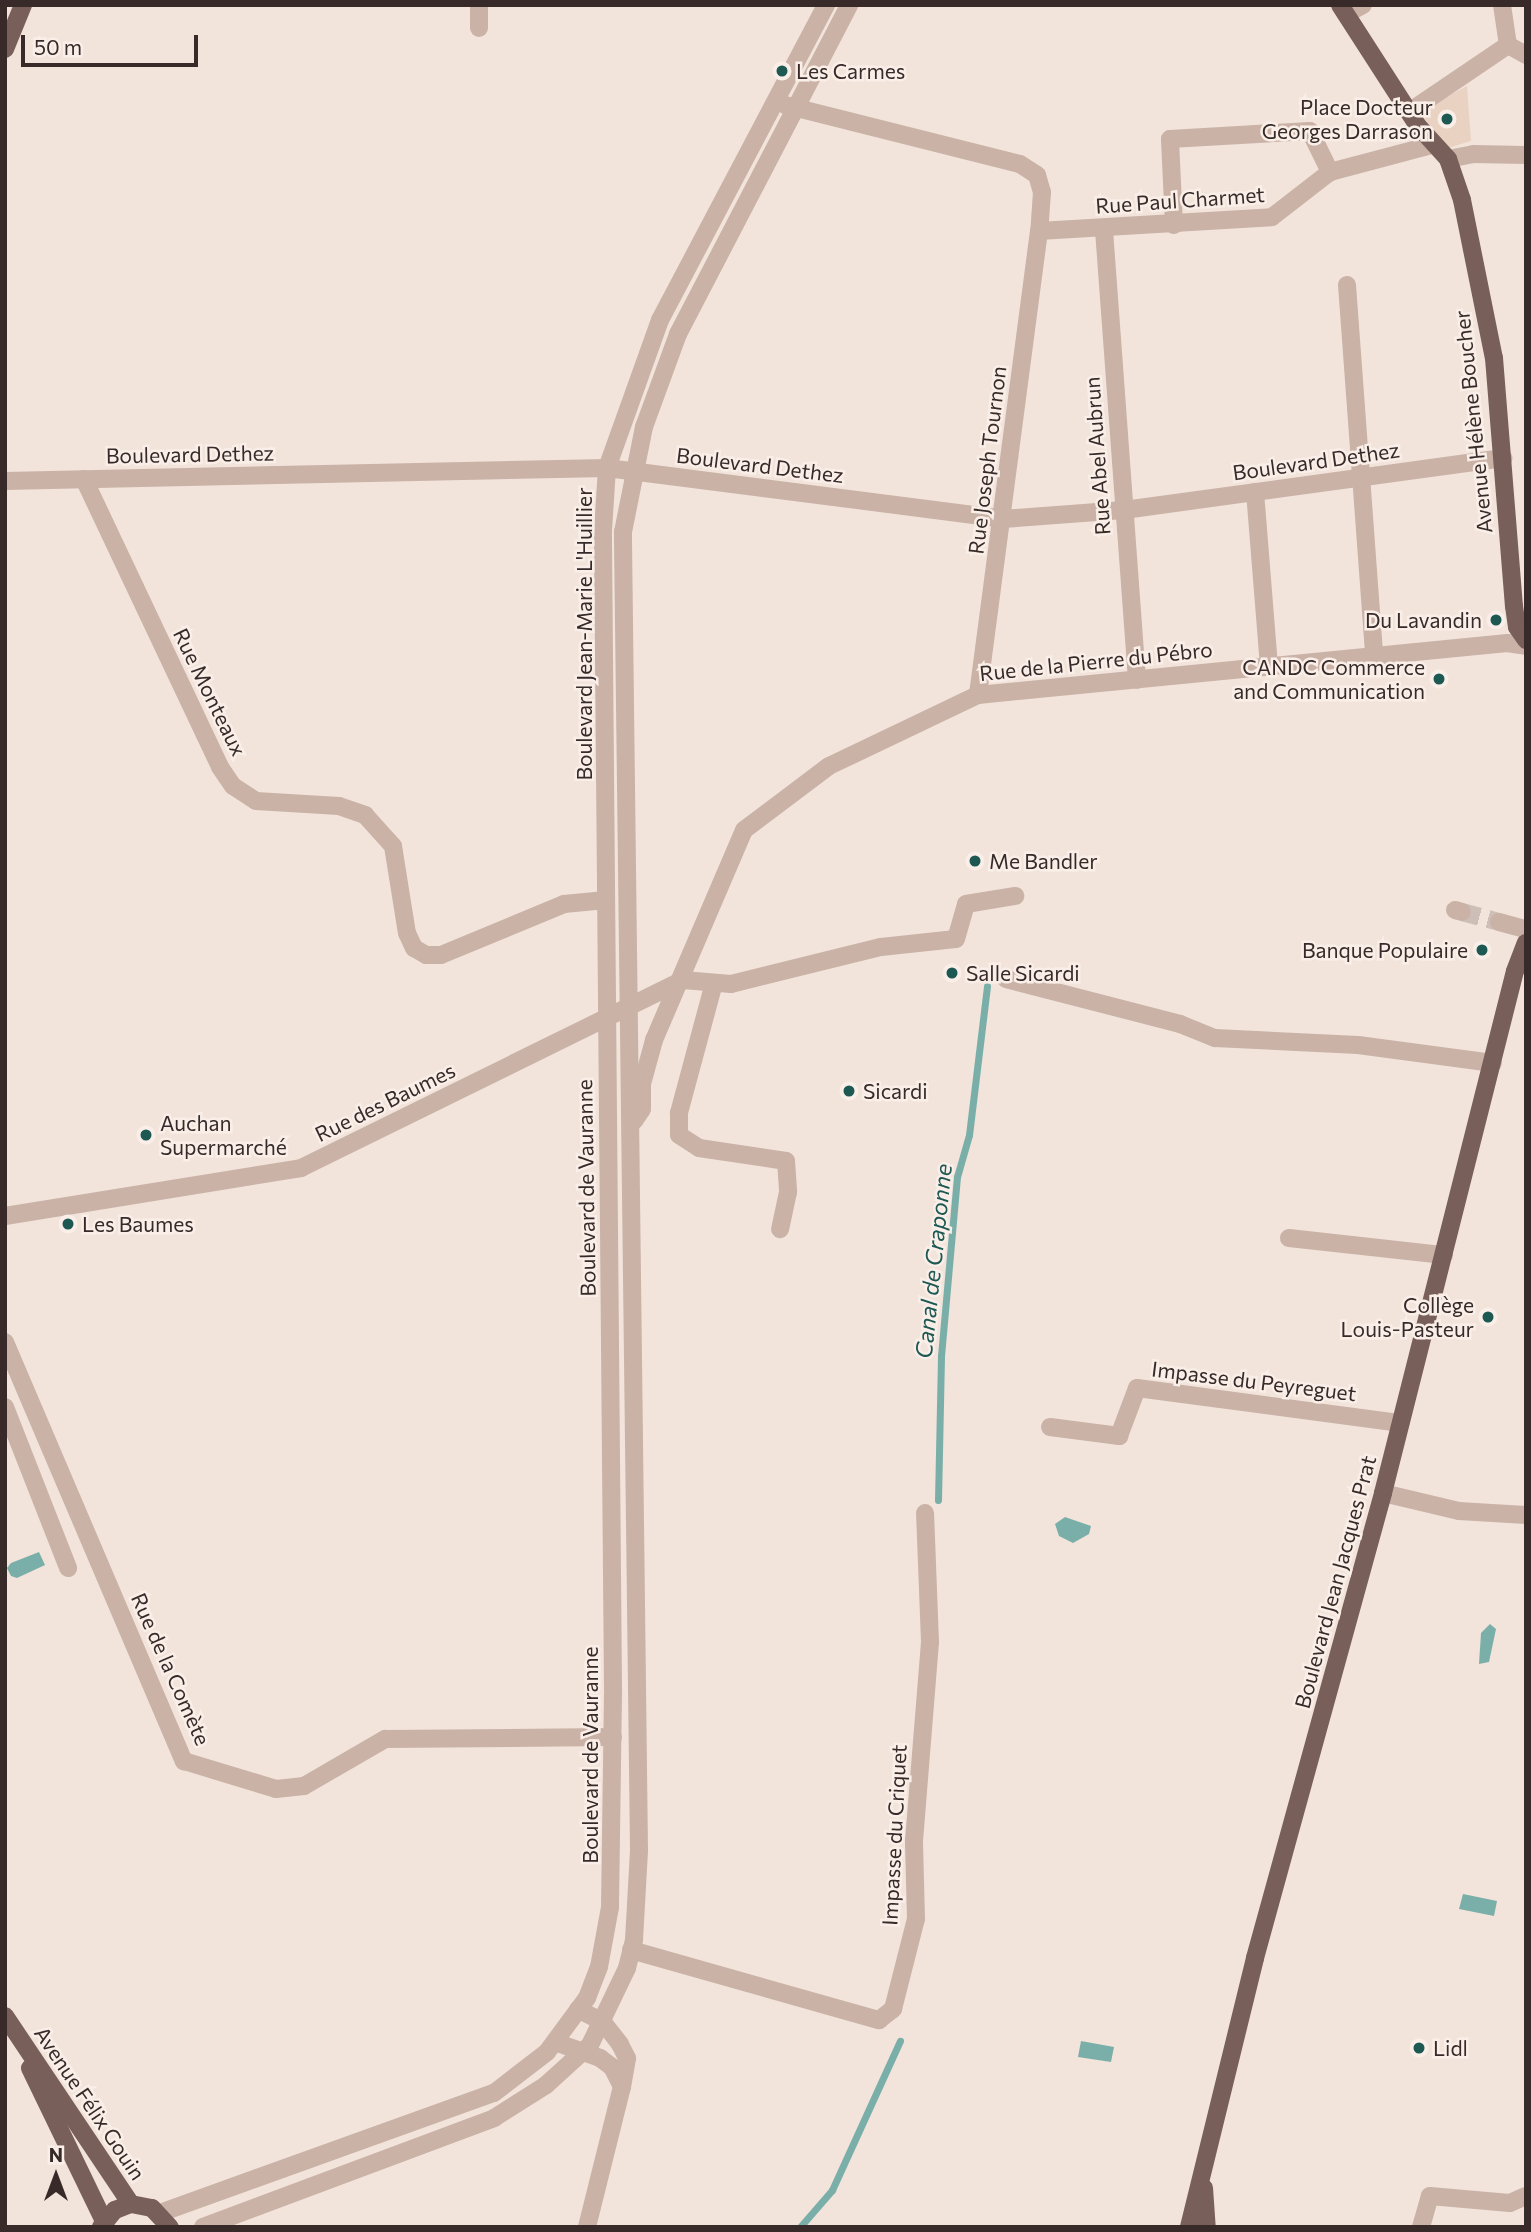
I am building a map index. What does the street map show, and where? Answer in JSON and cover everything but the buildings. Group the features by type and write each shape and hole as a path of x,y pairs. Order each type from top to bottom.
{"main road":[{"path":"5,49 23,5"},
{"path":"1343,10 1432,145 1448,159"},
{"name":"Avenue Hélène Boucher","path":"1448,159 1485,302 1503,458 1514,607 1517,627 1526,643"},
{"name":"Boulevard Jean Jacques Prat","path":"1189,2227 1203,2181 1255,1958 1383,1493 1509,994 1526,943"},
{"path":"1509,994 1526,979"},
{"name":"Avenue Félix Gouin","path":"8,2021 131,2204"},
{"name":"Avenue Félix Gouin","path":"8,2021 102,2224"},
{"name":"Boulevard Jean Jacques Prat","path":"1203,2181 1207,2227"},
{"path":"102,2224 116,2210 131,2204 165,2220"}],"street":[{"path":"479,5 479,28"},
{"name":"Boulevard Jean-Marie L'Huillier","path":"606,1019 603,531 607,468 660,320 826,5"},
{"name":"Boulevard Jean-Marie L'Huillier","path":"629,1007 624,532 632,472 678,334 849,5"},
{"path":"1343,10 1363,5"},
{"path":"1502,5 1508,46"},
{"path":"1508,46 1526,55"},
{"path":"1409,112 1508,46"},
{"name":"Rue Joseph Tournon","path":"775,103 1020,164 1037,175 1042,192 1039,231 978,695"},
{"path":"1174,225 1170,139 1310,131 1330,172"},
{"name":"Rue Paul Charmet","path":"1039,231 1104,230 1272,217 1330,172 1432,145"},
{"path":"1448,159 1472,154 1526,155"},
{"name":"Rue Abel Aubrun","path":"1104,230 1137,680"},
{"path":"1347,285 1374,656"},
{"name":"Boulevard Dethez","path":"5,481 607,468 1003,519 1124,510 1503,458"},
{"name":"Rue Monteaux","path":"84,479 220,767 233,786 256,801 339,806 365,816 393,846 407,933 414,948 426,955 441,955 564,904 606,900"},
{"path":"1255,492 1269,666"},
{"name":"Rue de la Pierre du Pébro","path":"683,980 716,886 744,830 829,766 978,695 1526,643"},
{"path":"630,1127 642,1109 642,1084 654,1041 683,980 731,984 881,947 956,939 966,904 1015,897"},
{"path":"1499,922 1526,929"},
{"path":"1006,979 1180,1024 1215,1038 1358,1045 1493,1063"},
{"name":"Rue des Baumes","path":"5,1216 301,1168 683,980"},
{"path":"714,983 679,1113 679,1135 699,1148 761,1154 786,1161 788,1192 779,1229"},
{"path":"203,2227 494,2118 546,2085 580,2054 603,2022 631,1950 639,1850 629,1007"},
{"name":"Boulevard de Vauranne","path":"165,2220 464,2106 529,2069 555,2042 579,2009 607,1936 612,1737 606,1019"},
{"path":"1289,1238 1444,1255"},
{"name":"Rue de la Comète","path":"5,1342 184,1761 275,1789 304,1786 385,1739 612,1737"},
{"name":"Impasse du Peyreguet","path":"1050,1427 1119,1436 1137,1388 1401,1423"},
{"path":"5,1407 68,1568"},
{"path":"1383,1493 1459,1511 1526,1515"},
{"name":"Impasse du Criquet","path":"631,1950 879,2020 893,2009 916,1919 914,1841 930,1642 925,1513"},
{"path":"579,2009 603,2022 627,2057 587,2227"},
{"path":"555,2042 580,2054 600,2058 612,2067 622,2087"},
{"path":"1422,2227 1430,2196 1510,2203 1526,2196"}],"shaded area":[{"name":"Place Docteur Georges Darrason","path":"1467,86 1471,141 1448,148 1419,112"}],"water":[{"path":"1065,1517 1091,1526 1089,1534 1073,1543 1059,1536 1055,1524"},
{"path":"39,1552 45,1565 17,1578 11,1576 7,1568 11,1563"},
{"path":"1490,1624 1496,1629 1489,1662 1479,1664 1481,1633"},
{"path":"1463,1894 1497,1901 1494,1916 1459,1909"},
{"path":"1081,2041 1114,2047 1111,2062 1078,2057"}],"waterway":[{"name":"Canal de Craponne","path":"938,1500 941,1356 957,1177 969,1135 987,986"},
{"name":"Canal de Craponne","path":"800,2227 832,2190 900,2041"}],"tunnel":[{"path":"1462,912 1499,922"}],"place":[{"name":"Les Carmes","path":"782,71"},
{"name":"Place Docteur Georges Darrason","path":"1447,119"},
{"name":"Du Lavandin","path":"1496,620"},
{"name":"CANDC Commerce and Communication","path":"1439,679"},
{"name":"Me Bandler","path":"975,861"},
{"name":"Banque Populaire","path":"1482,950"},
{"name":"Salle Sicardi","path":"952,973"},
{"name":"Sicardi","path":"849,1091"},
{"name":"Auchan Supermarché","path":"146,1135"},
{"name":"Les Baumes","path":"68,1224"},
{"name":"Collège Louis-Pasteur","path":"1488,1317"},
{"name":"Lidl","path":"1419,2048"}]}
